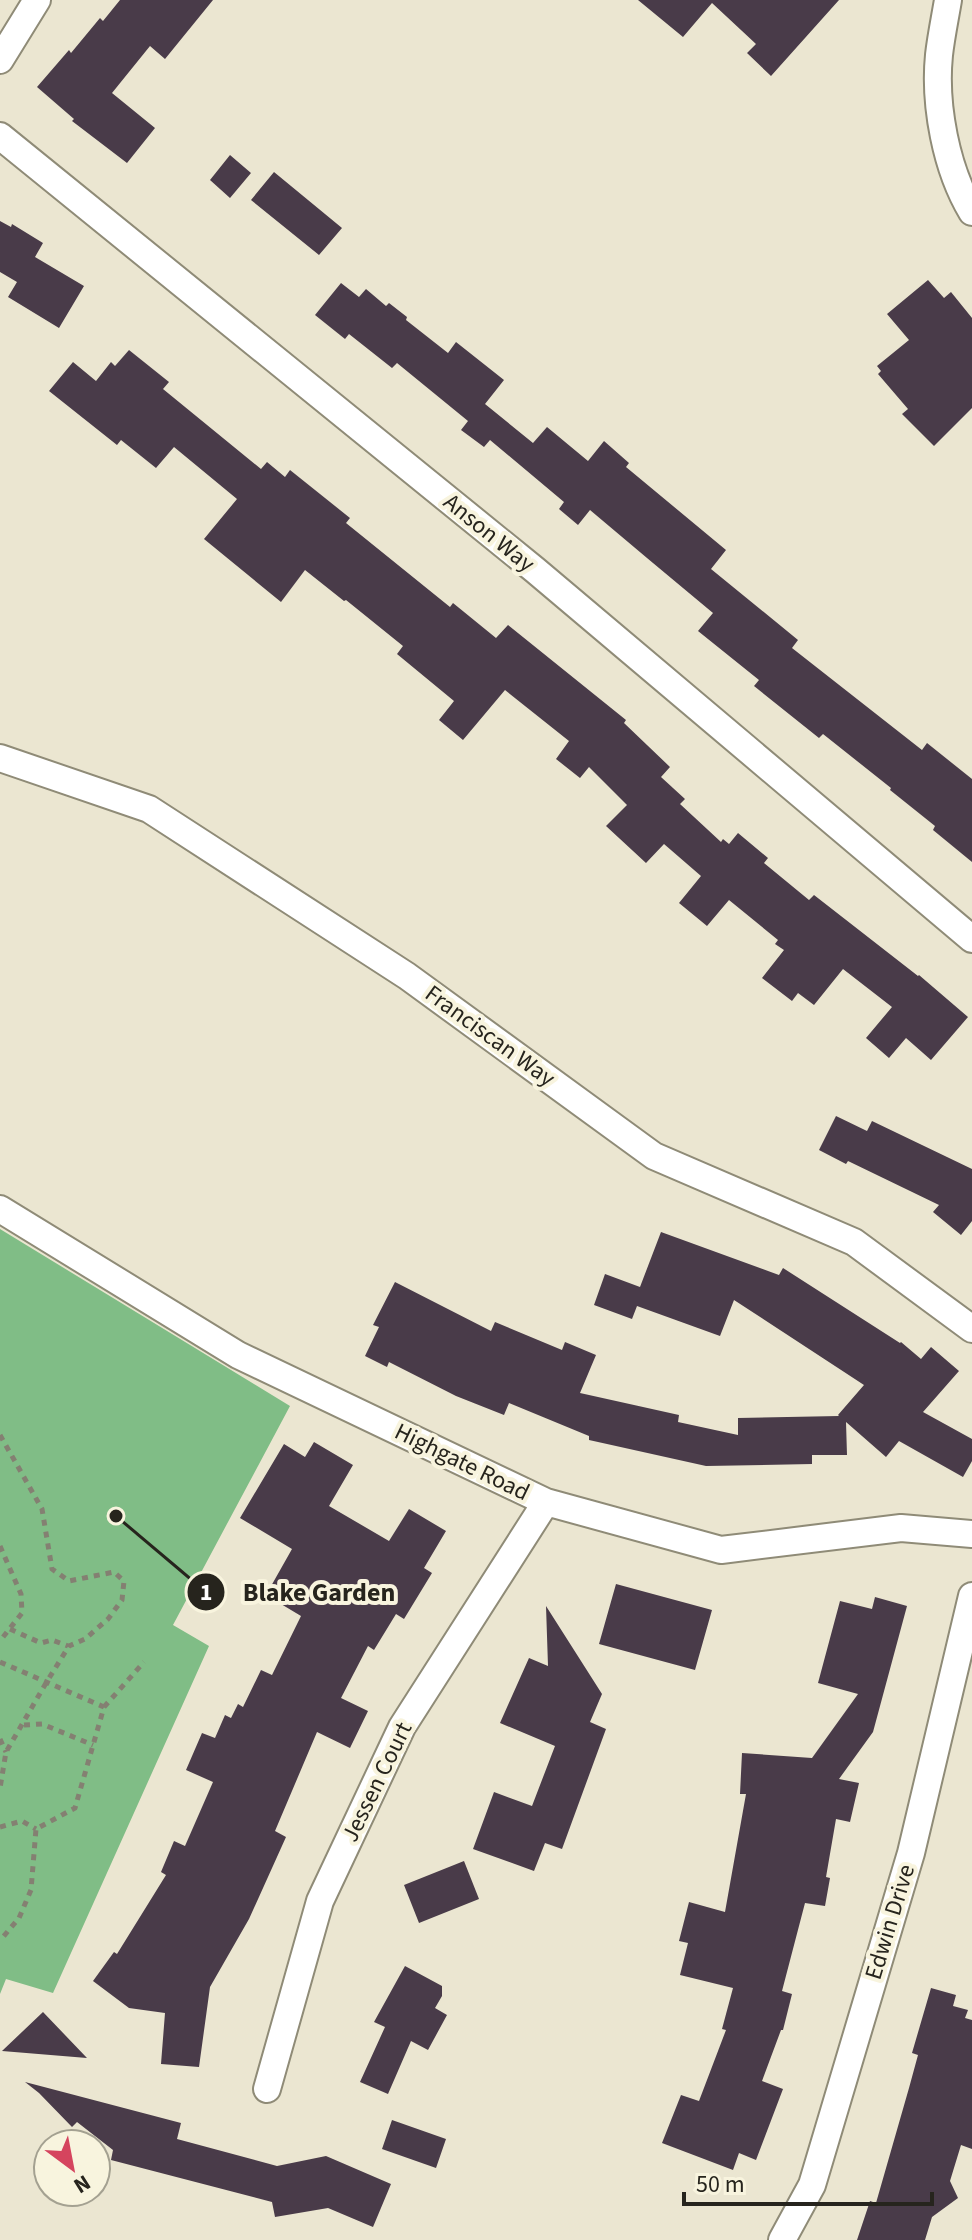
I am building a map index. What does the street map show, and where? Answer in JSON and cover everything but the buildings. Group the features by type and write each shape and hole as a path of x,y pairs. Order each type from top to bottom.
{"street":[{"path":"0,60 37,0"},
{"path":"948,0 939,58 940,114 953,171 972,212"},
{"name":"Anson Way","path":"0,136 535,570 972,939"},
{"name":"Franciscan Way","path":"0,758 149,809 407,976 654,1156 854,1242 972,1329"},
{"name":"Highgate Road","path":"0,1209 238,1355 546,1502 721,1550 901,1528 972,1534"},
{"name":"Jessen Court","path":"267,2089 320,1901 402,1727 546,1502"},
{"name":"Edwin Drive","path":"782,2240 812,2185 911,1853 972,1596"}],"path":[{"path":"0,1435 42,1509 52,1569 69,1581 114,1572 124,1581 122,1600 108,1619 85,1639 69,1646 46,1683 6,1752 0,1788"},
{"path":"0,1546 21,1594 22,1613 0,1641"},
{"path":"10,1629 41,1643 52,1640 69,1646"},
{"path":"0,1662 104,1707"},
{"path":"36,1829 75,1808 104,1707 144,1662"},
{"path":"23,1725 42,1724 94,1745"},
{"path":"0,1739 6,1752"},
{"path":"0,1827 22,1821 36,1829"},
{"path":"0,1937 19,1918 31,1890 36,1829"}],"green space":[{"path":"0,1229 290,1406 173,1625 209,1646 53,1993 6,1979 0,1994"}],"place":[{"name":"Blake Garden","path":"116,1516"}]}
